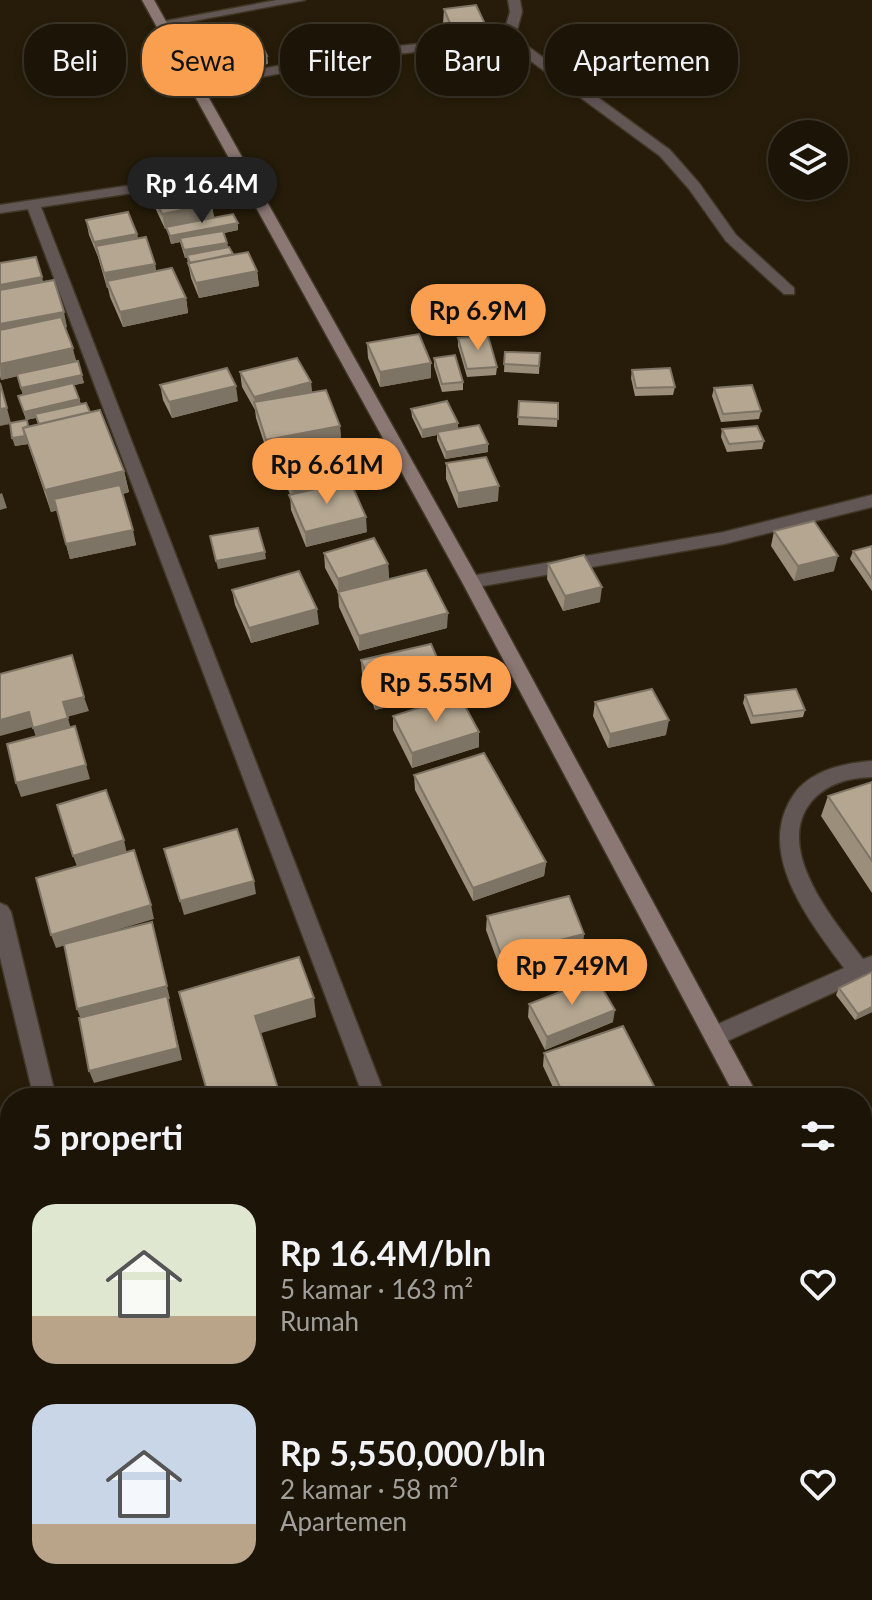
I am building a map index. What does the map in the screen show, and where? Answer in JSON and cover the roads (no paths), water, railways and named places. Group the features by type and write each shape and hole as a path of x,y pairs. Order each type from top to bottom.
{"street":[{"path":"148,0 161,23 299,0"},
{"path":"512,24 516,12 514,0"},
{"path":"264,72 416,48"},
{"path":"529,53 665,153 694,186 731,238 789,291"},
{"path":"201,96 471,582 743,1088"},
{"path":"0,209 245,172"},
{"path":"33,204 371,1088"},
{"path":"471,582 724,538 872,501"},
{"path":"715,1036 865,967 805,890 787,842 786,821 794,805 817,784 845,770 872,769"},
{"path":"0,912 43,1088"}]}
